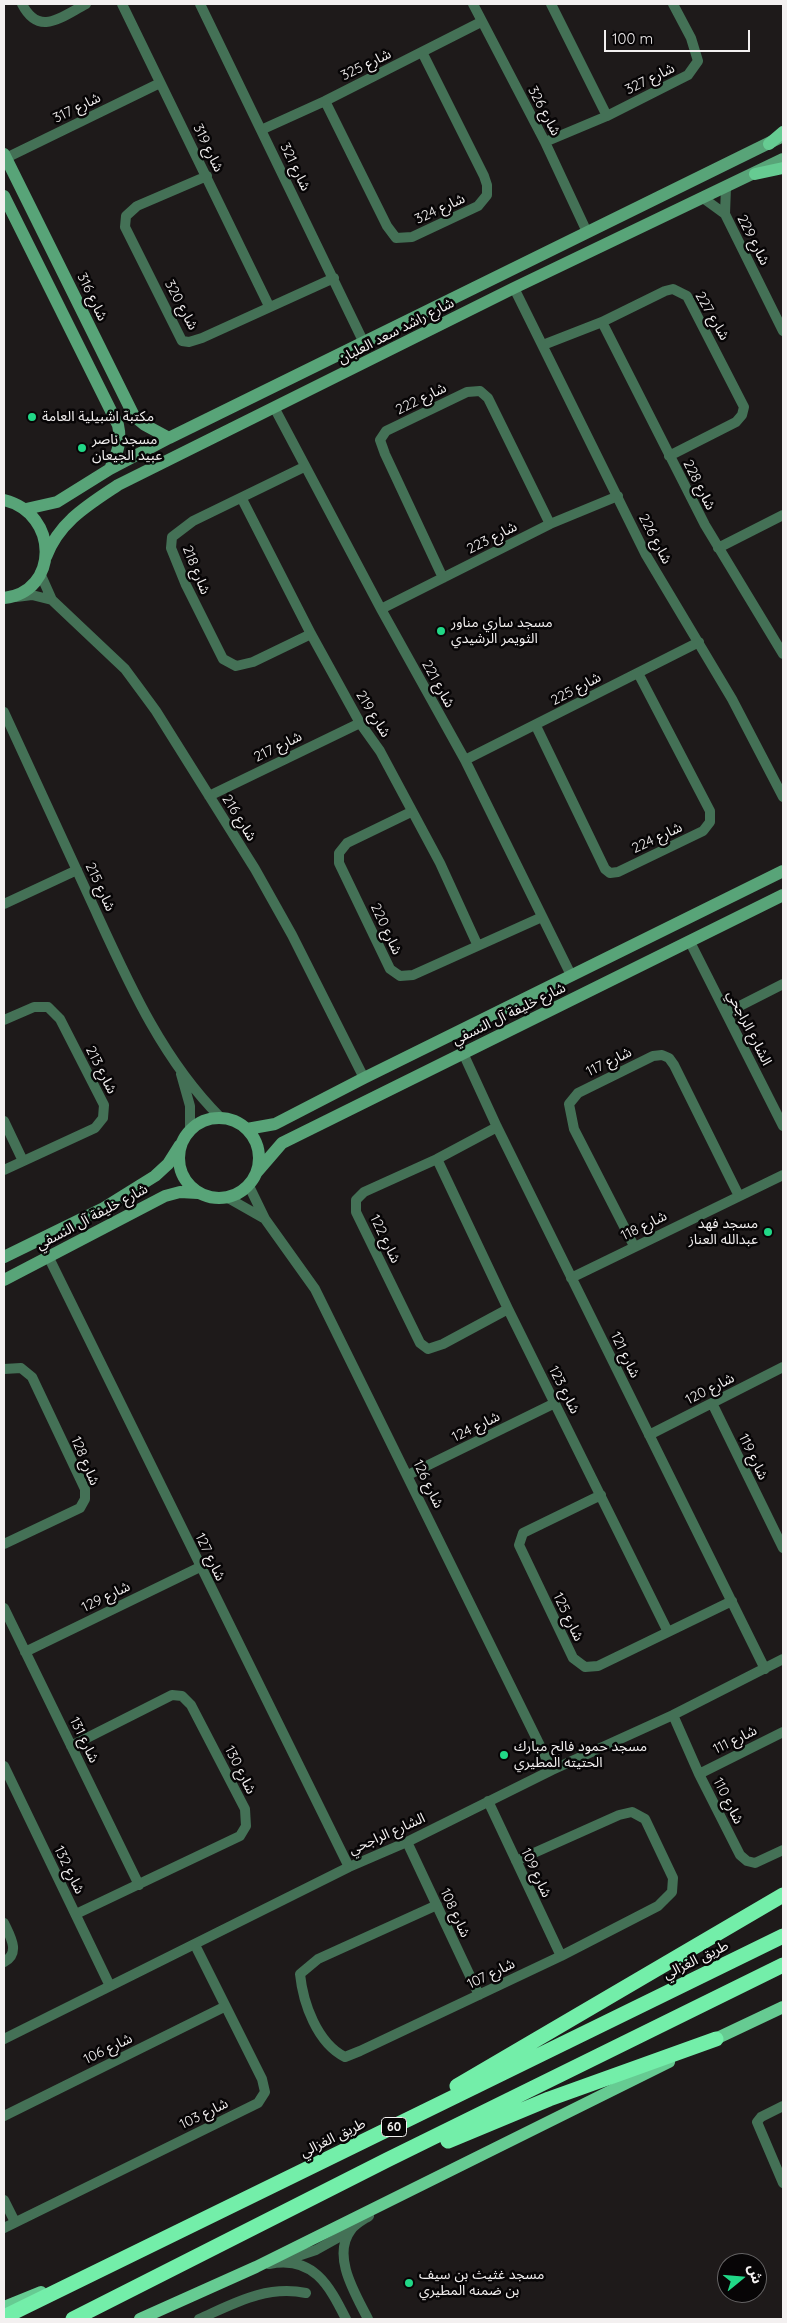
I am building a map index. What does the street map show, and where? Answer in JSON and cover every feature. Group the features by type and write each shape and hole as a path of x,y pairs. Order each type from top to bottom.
{"highway":[{"path":"381,2133 527,2043 783,1894"},
{"name":"طريق الغزالي","path":"4,2317 113,2262 783,1936"},
{"name":"60","path":"73,2319 387,2160 783,1965"},
{"path":"387,2160 419,2152 548,2099 716,2039"},
{"path":"87,2319 131,2291"}],"main road":[{"path":"768,144 783,132"},
{"path":"755,174 783,168"},
{"path":"140,2319 256,2267 783,2006"},
{"path":"4,2307 113,2262"}],"street":[{"path":"22,4 29,17 39,23 52,21 86,4"},
{"name":"شارع 319","path":"122,4 269,306"},
{"name":"شارع 321","path":"200,4 364,343"},
{"name":"شارع 326","path":"472,4 545,142 587,232"},
{"path":"552,4 607,116"},
{"name":"شارع 327","path":"545,142 607,116 688,75 698,61 691,38 673,4"},
{"name":"شارع 325","path":"261,130 325,101 481,22"},
{"name":"شارع 324","path":"325,101 387,226 396,238 412,238 478,206 487,195 487,185 484,176 422,52"},
{"name":"شارع 317","path":"5,156 160,83"},
{"name":"شارع راشد سعد العلبان","path":"26,509 57,502 110,469 169,438 783,136"},
{"name":"شارع 316","path":"5,156 134,416 145,426 169,438"},
{"name":"شارع راشد سعد العلبان","path":"40,573 52,540 63,526 81,510 118,485 275,409 514,288 783,159"},
{"name":"شارع 320","path":"207,176 137,206 126,216 125,227 182,341 189,342 202,338 334,278"},
{"name":"شارع 229","path":"725,214 726,187"},
{"path":"4,196 118,425 121,438 119,450 110,469"},
{"name":"شارع 229","path":"703,198 725,214 783,331"},
{"name":"شارع 226","path":"514,288 646,555 699,642 783,797"},
{"name":"شارع 227","path":"543,345 602,322 665,291 673,289 687,296 742,398 744,407 742,416 736,422 669,456"},
{"name":"شارع 228","path":"602,322 669,456 718,548 783,654"},
{"name":"شارع 222","path":"443,578 385,454 380,440 386,431 467,392 480,392 488,398 550,524"},
{"name":"شارع 221","path":"275,409 304,467 465,760 571,975"},
{"path":"118,425 125,427 131,423 134,416"},
{"name":"شارع 218","path":"304,467 193,522 172,537 171,548 186,585 223,660 236,666 254,662 311,634"},
{"name":"شارع 223","path":"381,609 550,524 618,496"},
{"name":"شارع 219","path":"242,499 311,634 360,723 380,751 440,863 477,944"},
{"path":"4,500 26,509 36,519 46,544 46,557"},
{"path":"718,548 783,515"},
{"path":"7,598 23,592 40,573"},
{"name":"شارع 216","path":"40,573 52,600 124,668 156,711 292,935 364,1078"},
{"path":"7,598 32,595 52,600"},
{"path":"772,634 783,628"},
{"name":"شارع 225","path":"465,760 536,726 699,642"},
{"name":"شارع 224","path":"536,726 605,869 610,873 618,872 703,832 710,822 710,811 638,673"},
{"name":"شارع 215","path":"4,712 123,970 150,1022 180,1068 205,1102 220,1118"},
{"name":"شارع 217","path":"209,796 360,723"},
{"name":"شارع 220","path":"412,812 347,843 339,853 339,863 390,969 400,976 413,975 477,944 542,917"},
{"path":"4,904 77,870"},
{"name":"شارع خليفة آل النسفي","path":"248,1129 275,1124 783,871"},
{"name":"شارع خليفة آل النسفي","path":"257,1172 282,1143 783,895"},
{"name":"الشارع الراجحي","path":"690,942 783,1126"},
{"path":"726,1013 783,984"},
{"name":"شارع 213","path":"4,1020 34,1007 48,1007 60,1019 104,1105 104,1118 95,1128 4,1170"},
{"name":"شارع 121","path":"463,1053 571,1278 765,1669"},
{"name":"شارع 117","path":"634,1246 574,1129 569,1104 578,1093 645,1060 662,1055 669,1058 739,1196"},
{"name":"شارع 215","path":"180,1068 190,1106 186,1135"},
{"path":"220,1118 235,1121 248,1129 259,1149 257,1172 249,1186 239,1194 228,1198 212,1198 198,1193 187,1183 180,1170 179,1155 186,1135 204,1120 220,1118"},
{"path":"4,1121 23,1162"},
{"name":"شارع 122","path":"497,1127 437,1159 364,1192 356,1200 356,1212 420,1343 428,1349 443,1344 508,1309"},
{"name":"شارع خليفة آل النسفي","path":"4,1257 102,1209 155,1176 168,1164 186,1135"},
{"name":"شارع 123","path":"437,1159 508,1309 668,1632"},
{"name":"شارع 118","path":"571,1278 783,1175"},
{"name":"شارع 126","path":"249,1186 265,1219 315,1289 552,1770"},
{"name":"شارع خليفة آل النسفي","path":"4,1280 165,1196 180,1192 198,1193"},
{"name":"شارع 126","path":"228,1198 265,1219"},
{"name":"شارع 127","path":"49,1258 349,1867"},
{"name":"شارع 120","path":"649,1435 783,1367"},
{"name":"شارع 128","path":"4,1370 21,1368 32,1377 85,1489 85,1499 80,1508 4,1544"},
{"name":"شارع 124","path":"408,1475 555,1403"},
{"name":"شارع 119","path":"712,1403 783,1548"},
{"name":"شارع 125","path":"601,1494 524,1533 519,1546 573,1658 585,1667 598,1666 732,1601"},
{"name":"شارع 129","path":"25,1652 200,1567"},
{"name":"شارع 131","path":"4,1608 139,1885"},
{"name":"الشارع الراجحي","path":"4,2039 349,1867 407,1842 552,1770 673,1715 783,1659"},
{"name":"شارع 130","path":"71,1746 172,1695 182,1696 191,1705 245,1809 246,1826 240,1836 76,1914"},
{"name":"شارع 110","path":"673,1715 699,1774 740,1854 747,1861 761,1862 783,1850"},
{"name":"شارع 111","path":"699,1774 783,1732"},
{"name":"شارع 132","path":"4,1769 110,1986"},
{"name":"شارع 109","path":"488,1801 560,1956"},
{"name":"شارع 107","path":"436,1905 318,1959 300,1974 302,1994 322,2037 334,2052 344,2057 479,1995 658,1906 672,1892 673,1878 645,1819 632,1812 619,1815 516,1861"},
{"name":"شارع 108","path":"407,1842 479,1995"},
{"path":"4,1923 12,1939 14,1951 10,1958 4,1962"},
{"name":"شارع 103","path":"4,2228 258,2103 265,2092 262,2079 224,2007 195,1945"},
{"name":"شارع 106","path":"4,2116 224,2007"},
{"path":"783,2106 761,2117 757,2122 783,2183"},
{"path":"4,2200 15,2222"},
{"path":"256,2267 280,2262 316,2250 350,2231 388,2200"},
{"path":"350,2231 343,2247 347,2272 368,2319"},
{"path":"280,2262 301,2264 321,2277 333,2294 346,2319"},
{"path":"199,2319 260,2292 284,2290 306,2293"}],"place":[{"name":"مكتبة اشبيلية العامة","path":"32,417"},
{"name":"مسجد ناصر عبيد الجيعان","path":"82,448"},
{"name":"مسجد ساري مناور الثويمر الرشيدي","path":"441,631"},
{"name":"مسجد فهد عبدالله العناز","path":"768,1232"},
{"name":"مسجد حمود فالح مبارك الحتيته المطيري","path":"504,1755"},
{"name":"مسجد غثيث بن سيف بن ضمنه المطيري","path":"409,2283"}]}
